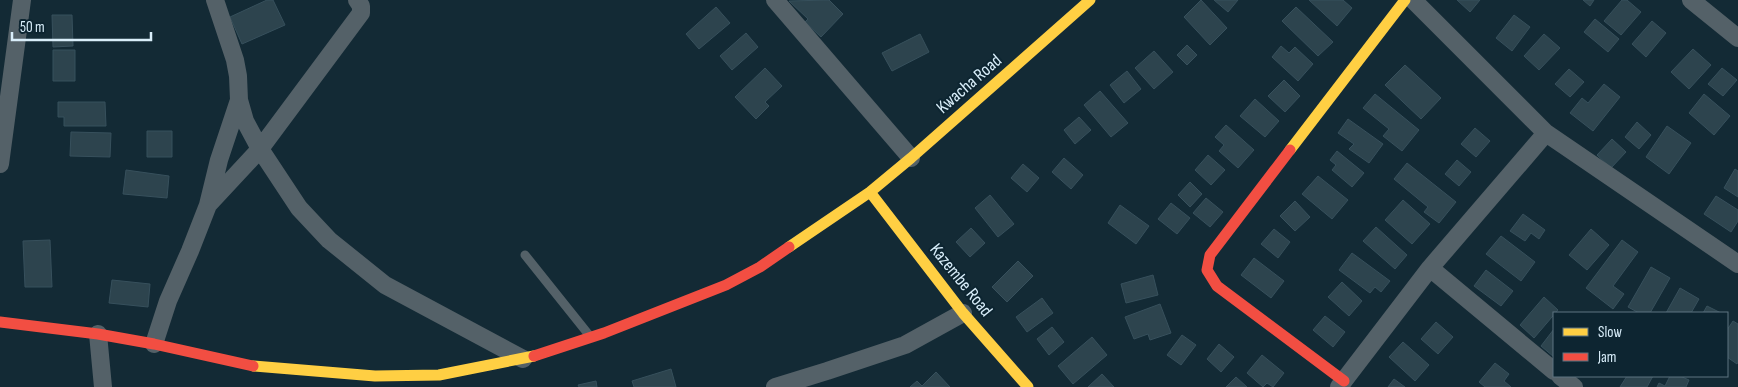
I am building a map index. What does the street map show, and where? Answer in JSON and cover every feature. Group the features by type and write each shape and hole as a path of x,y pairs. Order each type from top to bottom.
{"street":[{"path":"0,164 22,0"},
{"path":"215,0 235,60 240,100 245,121 260,149 299,208 329,240 399,294 522,359"},
{"path":"208,205 260,149 361,13 361,6 357,0"},
{"path":"775,0 912,158"},
{"name":"Kwacha Road","path":"0,322 98,334 154,344 258,367 376,382 439,375 522,359 591,337 726,285 760,267 870,192 912,158 1090,0"},
{"path":"1405,0 1210,255 1207,270 1217,286 1341,384 1430,268 1546,133"},
{"path":"1414,0 1546,133 1738,264"},
{"path":"1691,0 1738,38"},
{"path":"154,344 168,301 208,205 219,160 240,100"},
{"name":"Kazembe Road","path":"870,192 963,313 1028,387"},
{"path":"1430,268 1553,370"},
{"path":"775,387 905,345 963,313"},
{"path":"98,334 103,387"}],"lane":[{"path":"525,255 591,337"}],"building":[{"path":"267,0 273,0 285,25 242,44 230,17"},
{"path":"829,0 843,14 821,37 805,22 808,19 789,1"},
{"path":"1201,0 1227,28 1210,45 1184,17"},
{"path":"1214,0 1238,0 1228,12"},
{"path":"1309,0 1343,0 1352,8 1337,26"},
{"path":"1457,0 1480,0 1470,12"},
{"path":"1583,0 1594,0 1590,6"},
{"path":"1622,0 1627,0 1641,12 1621,35 1604,21"},
{"path":"716,7 730,23 699,49 686,34"},
{"path":"1296,7 1333,42 1318,56 1282,21"},
{"path":"52,15 72,15 73,46 53,47"},
{"path":"1514,15 1530,27 1512,51 1496,38"},
{"path":"1595,19 1619,39 1608,52 1584,32"},
{"path":"1652,21 1666,33 1646,57 1632,44"},
{"path":"746,33 758,47 732,70 720,56"},
{"path":"920,34 929,52 892,71 882,53"},
{"path":"1544,34 1560,48 1539,70 1524,56"},
{"path":"1187,45 1197,55 1187,65 1177,55"},
{"path":"1281,46 1289,53 1295,47 1313,64 1298,81 1272,57"},
{"path":"1693,49 1711,65 1689,89 1671,72"},
{"path":"53,50 75,50 75,81 53,81"},
{"path":"1154,51 1173,72 1154,89 1135,68"},
{"path":"1405,65 1441,98 1421,119 1385,85"},
{"path":"765,68 782,86 765,102 769,106 756,119 735,97"},
{"path":"1722,68 1737,80 1723,96 1708,84"},
{"path":"1569,69 1584,82 1570,97 1555,84"},
{"path":"1127,71 1141,89 1124,103 1110,85"},
{"path":"1284,80 1300,96 1285,112 1268,96"},
{"path":"1604,84 1620,97 1593,131 1570,113 1582,98 1588,103"},
{"path":"1100,91 1128,123 1111,137 1084,105"},
{"path":"1375,94 1419,130 1402,151 1383,136 1389,129 1363,108"},
{"path":"1704,94 1730,116 1714,135 1689,113"},
{"path":"1255,99 1279,121 1265,137 1240,116"},
{"path":"58,102 105,102 106,126 64,126 64,117 58,117"},
{"path":"1079,117 1091,130 1075,144 1064,130"},
{"path":"1348,119 1383,144 1369,163 1349,149 1354,144 1338,133"},
{"path":"1637,122 1651,135 1639,149 1625,137"},
{"path":"1226,125 1254,150 1238,168 1219,151 1224,145 1215,137"},
{"path":"1667,126 1691,143 1669,174 1646,157"},
{"path":"1475,128 1490,141 1476,157 1461,144"},
{"path":"147,131 172,131 172,157 147,157"},
{"path":"71,132 111,133 110,157 70,156"},
{"path":"1612,139 1626,152 1611,168 1597,155"},
{"path":"1337,151 1364,173 1352,187 1332,170 1336,165 1330,160"},
{"path":"1208,155 1225,170 1211,185 1195,170"},
{"path":"1064,158 1083,175 1071,189 1052,172"},
{"path":"1457,160 1471,172 1459,186 1445,174"},
{"path":"1407,163 1456,202 1439,223 1424,212 1428,207 1394,179"},
{"path":"1023,164 1039,178 1027,192 1011,178"},
{"path":"1735,169 1738,171 1738,197 1724,188"},
{"path":"126,170 169,176 167,198 123,194"},
{"path":"1318,176 1348,200 1332,219 1302,194"},
{"path":"1190,182 1202,194 1190,207 1178,195"},
{"path":"990,195 1014,224 998,237 975,208"},
{"path":"1716,196 1738,210 1738,221 1731,232 1704,214"},
{"path":"1206,198 1223,212 1210,227 1193,213"},
{"path":"1403,200 1430,224 1412,244 1385,220"},
{"path":"1295,201 1310,217 1295,231 1280,216"},
{"path":"1171,203 1190,218 1177,234 1158,219"},
{"path":"1120,205 1149,226 1136,244 1108,223"},
{"path":"1523,214 1545,230 1539,239 1531,233 1525,241 1510,231"},
{"path":"1376,227 1407,255 1395,269 1363,241"},
{"path":"971,228 985,243 970,257 956,242"},
{"path":"1274,229 1290,242 1278,258 1261,244"},
{"path":"1591,229 1609,245 1587,270 1569,255"},
{"path":"1501,236 1535,262 1521,281 1486,254"},
{"path":"50,240 52,287 25,287 23,241"},
{"path":"1622,240 1638,252 1613,286 1624,294 1613,309 1586,288"},
{"path":"1352,253 1390,281 1381,292 1375,287 1370,293 1339,270"},
{"path":"1254,258 1284,281 1271,298 1241,275"},
{"path":"1018,261 1033,276 1007,302 992,287"},
{"path":"1651,267 1670,278 1651,312 1637,312 1628,307"},
{"path":"1486,270 1513,291 1501,306 1474,286"},
{"path":"1153,275 1158,295 1126,303 1121,284"},
{"path":"112,280 150,284 148,307 109,303"},
{"path":"1342,282 1362,301 1349,316 1328,297"},
{"path":"1680,288 1699,299 1692,312 1667,312"},
{"path":"1544,297 1558,310 1553,312 1553,316 1534,338 1520,325"},
{"path":"1042,298 1053,313 1027,332 1016,317"},
{"path":"1160,304 1171,333 1150,340 1148,334 1134,339 1125,317"},
{"path":"1707,306 1719,312 1704,312"},
{"path":"1325,316 1345,332 1333,347 1313,330"},
{"path":"1733,321 1738,324 1737,364 1728,358 1728,328"},
{"path":"1436,322 1453,337 1438,354 1421,339"},
{"path":"1052,327 1064,342 1049,355 1037,339"},
{"path":"1553,330 1553,356 1541,346"},
{"path":"1182,335 1196,345 1181,365 1167,355"},
{"path":"1092,337 1107,355 1073,384 1058,366"},
{"path":"1403,342 1429,365 1415,381 1389,357"},
{"path":"1219,344 1234,357 1221,372 1207,359"},
{"path":"1262,355 1284,373 1273,387 1267,383 1263,387 1247,373"},
{"path":"1495,363 1509,374 1504,381 1511,387 1485,387 1479,382"},
{"path":"671,369 676,387 634,387 632,381"},
{"path":"936,372 950,387 910,387 917,381 922,386"},
{"path":"1102,374 1114,387 1088,387"},
{"path":"1236,377 1247,387 1226,387"},
{"path":"1626,377 1652,377 1647,387 1620,387"},
{"path":"1670,377 1682,377 1689,380 1686,387 1657,387 1659,383 1665,386"},
{"path":"1394,379 1405,387 1388,387"},
{"path":"596,381 597,387 579,387 578,385"}],"traffic: slow":[{"path":"789,247 870,192 1090,0"},
{"path":"1290,150 1405,0"},
{"path":"870,192 963,313 1028,387"},
{"path":"253,366 375,376 439,375 534,356"}],"traffic: jam":[{"path":"1290,150 1210,255 1207,270 1217,286 1344,381"},
{"path":"534,356 604,333 726,285 760,267 789,247"},
{"path":"0,322 98,334 154,344 253,366"}]}
